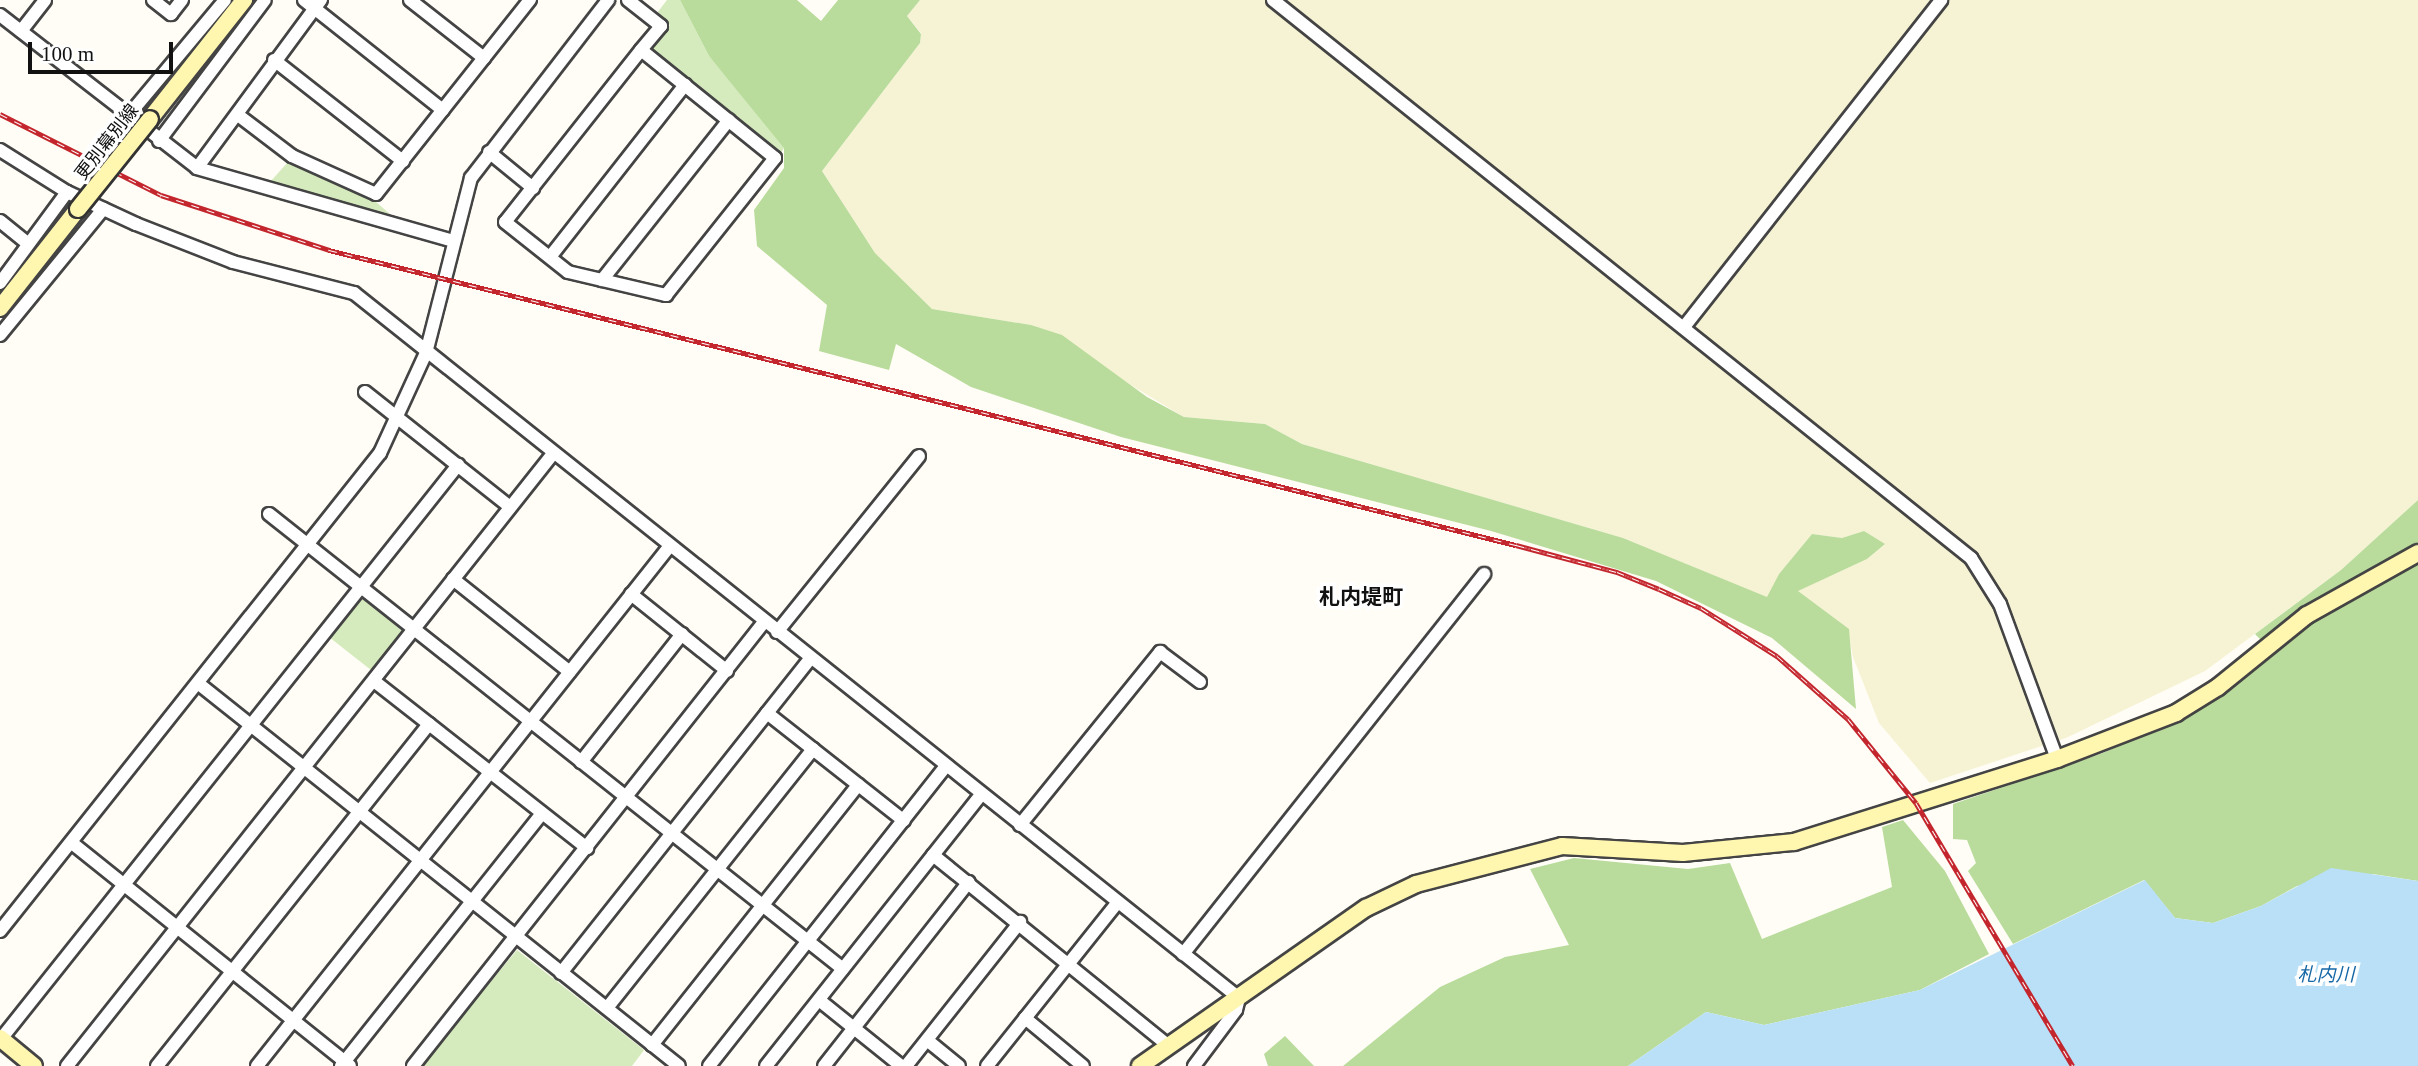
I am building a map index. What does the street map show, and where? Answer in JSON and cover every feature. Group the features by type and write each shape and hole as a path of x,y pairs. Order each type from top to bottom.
{"street":[{"path":"21,31 46,0"},
{"path":"153,0 171,14 182,0"},
{"path":"128,116 225,0"},
{"name":"更別幕別線","path":"0,308 244,0"},
{"path":"159,141 265,0"},
{"path":"410,0 484,58"},
{"path":"0,931 380,453 426,354 467,187 489,152 608,0"},
{"path":"628,0 660,26 641,50 533,188 505,222 568,272 666,295 775,158 641,50"},
{"path":"1273,0 1971,558 2000,604 2056,759"},
{"path":"1684,327 1941,0"},
{"path":"238,115 292,156 376,194 484,58 523,2"},
{"path":"197,168 238,115 313,3 443,110"},
{"path":"0,15 197,168 454,242"},
{"path":"274,60 403,161"},
{"path":"550,257 685,85"},
{"path":"603,280 729,120"},
{"path":"0,150 67,192 233,262 354,293 552,455 1238,998"},
{"path":"489,152 533,188"},
{"path":"0,283 67,192"},
{"path":"0,335 103,209"},
{"path":"0,221 27,243"},
{"path":"365,392 510,507"},
{"path":"67,1066 552,455"},
{"path":"777,632 919,456"},
{"path":"34,1066 0,1039 458,465"},
{"path":"269,514 843,970"},
{"path":"257,1066 669,547"},
{"path":"1140,1066 1366,908 1416,884 1462,869 1562,846 1684,853 1794,842 2056,759 2176,713 2218,687 2306,615 2418,553"},
{"path":"1183,954 1484,574"},
{"path":"453,579 570,672"},
{"path":"631,594 727,671"},
{"path":"413,1066 764,622"},
{"path":"582,762 682,634"},
{"path":"1020,825 1160,652 1200,682"},
{"path":"561,973 810,659"},
{"path":"374,681 587,848"},
{"path":"199,684 678,1066"},
{"path":"767,713 904,821"},
{"path":"157,1066 429,724"},
{"path":"607,1008 813,749"},
{"path":"709,1066 946,766"},
{"path":"652,1045 858,785"},
{"path":"766,1066 981,795"},
{"path":"72,843 345,1064 542,813"},
{"path":"933,855 1070,962 1169,1046"},
{"path":"824,1066 969,882"},
{"path":"987,1066 1118,902"},
{"path":"818,1000 903,1066 1020,922"},
{"path":"1194,1066 1236,1010 1238,998"},
{"path":"1025,1018 1083,1066"},
{"path":"926,1040 959,1066"}],"shaded area":[{"path":"920,0 2418,0 2418,500 2341,570 2205,671 2066,738 1930,783 1879,723 1853,657 1848,629 1797,591 1867,559 1884,545 1864,531 1842,538 1812,534 1779,574 1768,598 1623,538 1302,444 1265,424 1184,417 1031,325 932,309 875,253 822,171 920,43 921,33 907,16"}],"green space":[{"path":"667,0 680,0 709,56 776,133 784,148 781,153 652,54 652,47 670,25 657,13"},
{"path":"680,0 797,0 821,21 838,0 920,0 907,16 921,34 920,43 822,171 875,253 932,309 1031,325 1062,335 1147,397 1184,417 1265,424 1302,444 1623,538 1767,597 1779,574 1812,534 1842,538 1864,531 1885,544 1867,559 1798,591 1849,629 1856,709 1772,638 1656,581 1491,531 1121,437 971,387 896,344 889,370 819,351 827,305 757,246 754,210 784,168 784,148 709,56"},
{"path":"288,162 376,202 390,214 270,182"},
{"path":"2418,500 2418,543 2358,575 2261,640 2255,634 2341,570"},
{"path":"2418,562 2418,881 2373,874 2297,886 2261,906 2213,923 2175,918 2144,880 2013,944 1968,871 1976,863 1967,840 1953,839 1953,804 2103,753 2201,709 2292,635"},
{"path":"363,597 403,632 371,670 329,637"},
{"path":"1903,820 1945,871 1989,954 1920,990 1764,1025 1706,1012 1628,1066 1343,1066 1440,987 1505,957 1569,945 1530,869 1574,858 1688,869 1730,863 1762,939 1892,887 1882,827"},
{"path":"517,950 644,1050 632,1066 421,1066"},
{"path":"1285,1036 1314,1066 1268,1066 1264,1054"}],"water":[{"name":"札内川","path":"2331,868 2418,881 2418,1066 1628,1066 1706,1012 1764,1025 1920,990 2145,880 2175,918 2213,923 2261,906"}],"railway":[{"path":"0,114 161,195 329,250 1516,545 1617,572 1701,608 1777,656 1848,719 1916,803 2073,1066"}],"district":[{"name":"札内堤町","path":"1361,597"}]}
